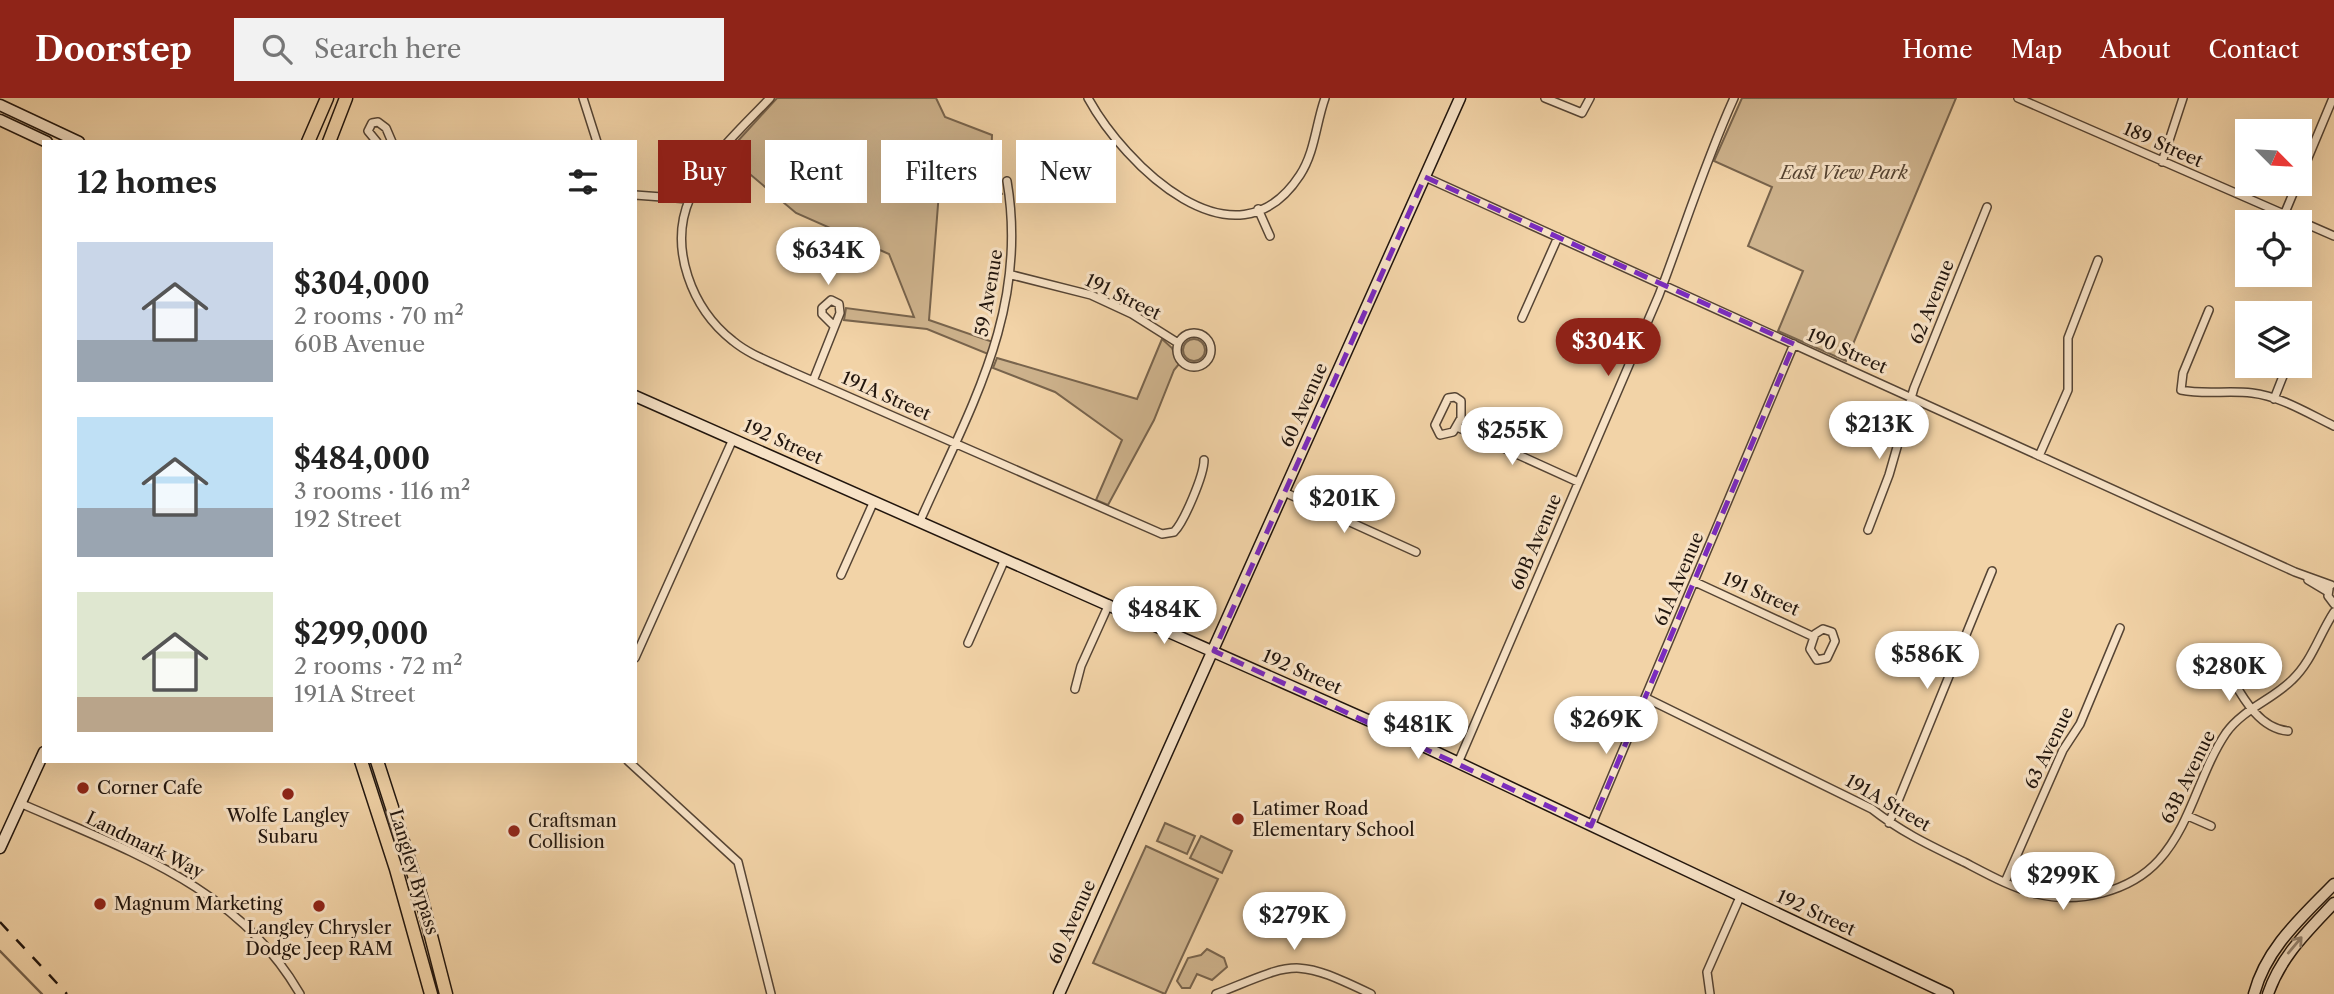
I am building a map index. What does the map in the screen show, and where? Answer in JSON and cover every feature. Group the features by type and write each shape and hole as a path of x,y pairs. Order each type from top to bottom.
{"highway":[{"path":"309,140 327,98"},
{"path":"330,140 346,98"},
{"name":"Langley Bypass","path":"362,763 396,869 431,994"},
{"name":"Langley Bypass","path":"378,763 417,884 446,994"}],"main road":[{"name":"60 Avenue","path":"1059,994 1460,98"},
{"path":"0,105 75,140"},
{"path":"0,120 43,140"},
{"name":"192 Street","path":"637,397 1214,650 1948,994"},
{"path":"0,848 42,756"},
{"path":"2254,994 2263,969 2282,939 2334,884"},
{"path":"2268,994 2289,952 2334,903"}],"street":[{"name":"191A Street","path":"732,140 770,98"},
{"path":"1088,98 1103,125 1133,160 1179,198 1203,209 1223,213 1258,209 1277,198 1301,173 1325,98"},
{"path":"1545,98 1582,113 1590,98"},
{"name":"60B Avenue","path":"1458,763 1683,236 1706,160 1734,98"},
{"name":"189 Street","path":"2019,98 2272,210"},
{"path":"2162,162 2183,98"},
{"path":"2312,148 2333,98"},
{"path":"587,99 597,140"},
{"path":"373,140 368,131 372,123 377,122 386,128 391,140"},
{"name":"190 Street","path":"1425,177 2331,587"},
{"name":"59 Avenue","path":"920,521 999,337 1012,275 1013,236 1007,181"},
{"path":"637,195 658,197"},
{"name":"191A Street","path":"688,203 682,234 683,259 691,286 702,307 720,329 746,350 1162,534 1174,532 1202,472 1204,460"},
{"name":"62 Avenue","path":"1868,530 1889,475 1911,397 1987,207"},
{"path":"1258,209 1270,236"},
{"name":"189 Street","path":"2312,227 2334,236"},
{"path":"1522,318 1558,237"},
{"path":"2039,456 2068,390 2068,338 2098,260"},
{"name":"191 Street","path":"1012,275 1091,295 1132,314 1178,343"},
{"path":"2209,310 2183,373 2181,390 2204,394 2254,393 2334,426"},
{"path":"813,381 834,326"},
{"name":"191 Street","path":"1199,333 1211,346 1210,357 1196,367 1184,365 1178,356 1178,343 1185,335 1199,333"},
{"name":"61A Avenue","path":"1591,826 1794,345"},
{"path":"2274,399 2282,378"},
{"path":"1455,397 1461,401 1463,408 1457,427 1447,436 1440,435 1435,425 1448,398 1455,397"},
{"path":"1457,427 1578,482"},
{"path":"637,655 733,439"},
{"path":"1284,492 1416,552"},
{"path":"841,575 873,501"},
{"path":"968,643 1005,559"},
{"path":"1889,823 1992,571"},
{"name":"191 Street","path":"1695,582 1814,637"},
{"path":"2331,587 2332,603"},
{"name":"63B Avenue","path":"2327,623 2332,603"},
{"path":"1075,688 1081,666 1109,604"},
{"name":"63B Avenue","path":"2122,886 2141,877 2159,860 2188,816 2218,744 2240,717 2299,673 2334,612"},
{"name":"63 Avenue","path":"2005,883 2063,750 2080,724 2120,628"},
{"path":"1823,629 1834,634 1834,644 1824,660 1811,656 1814,637 1823,629"},
{"path":"2231,679 2252,708 2273,728 2288,731"},
{"name":"191A Street","path":"1646,698 1872,809 1900,831 2005,883 2035,894 2062,898 2101,894 2122,886"},
{"path":"630,763 738,862 771,994"},
{"name":"Landmark Way","path":"20,803 176,873 210,895 255,934 300,994"},
{"path":"2188,816 2211,826"},
{"path":"1710,994 1707,972 1740,897"},
{"path":"1216,994 1297,965 1323,971 1371,994"}],"highlighted area":[{"path":"1425,177 1794,344 1591,826 1214,651"}],"green space":[{"path":"777,98 936,98 945,117 992,135 992,140 881,140 881,203 938,203 929,320 993,342 988,354 927,329 844,320 846,308 914,317 889,254 796,213 784,203 867,203 867,140 765,140 765,187 751,175 751,140 739,140"},
{"name":"East View Park","path":"1742,98 1956,98 1846,361 1778,331 1803,271 1748,246 1772,187 1714,161"},
{"path":"1162,339 1172,348 1179,364 1174,370 1154,420 1108,505 1096,500 1122,440 1055,392 993,368 997,358 1137,399"},
{"path":"1190,339 1198,339 1205,346 1205,354 1198,361 1190,361 1183,354 1183,346"},
{"path":"1165,823 1195,836 1187,854 1157,841"},
{"path":"1201,836 1232,851 1222,873 1190,858"},
{"path":"1146,846 1218,879 1165,994 1093,963"},
{"path":"1207,949 1224,958 1227,967 1212,980 1197,974 1190,988 1182,988 1177,981 1188,958 1201,955"}],"waterway":[{"path":"0,951 42,994"}],"railway":[{"path":"0,922 67,994"}],"place":[{"name":"Corner Cafe","path":"83,788"},
{"name":"Wolfe Langley Subaru","path":"288,794"},
{"name":"Latimer Road Elementary School","path":"1238,819"},
{"name":"Craftsman Collision","path":"514,831"},
{"name":"Magnum Marketing","path":"100,904"},
{"name":"Langley Chrysler Dodge Jeep RAM","path":"319,906"}]}
